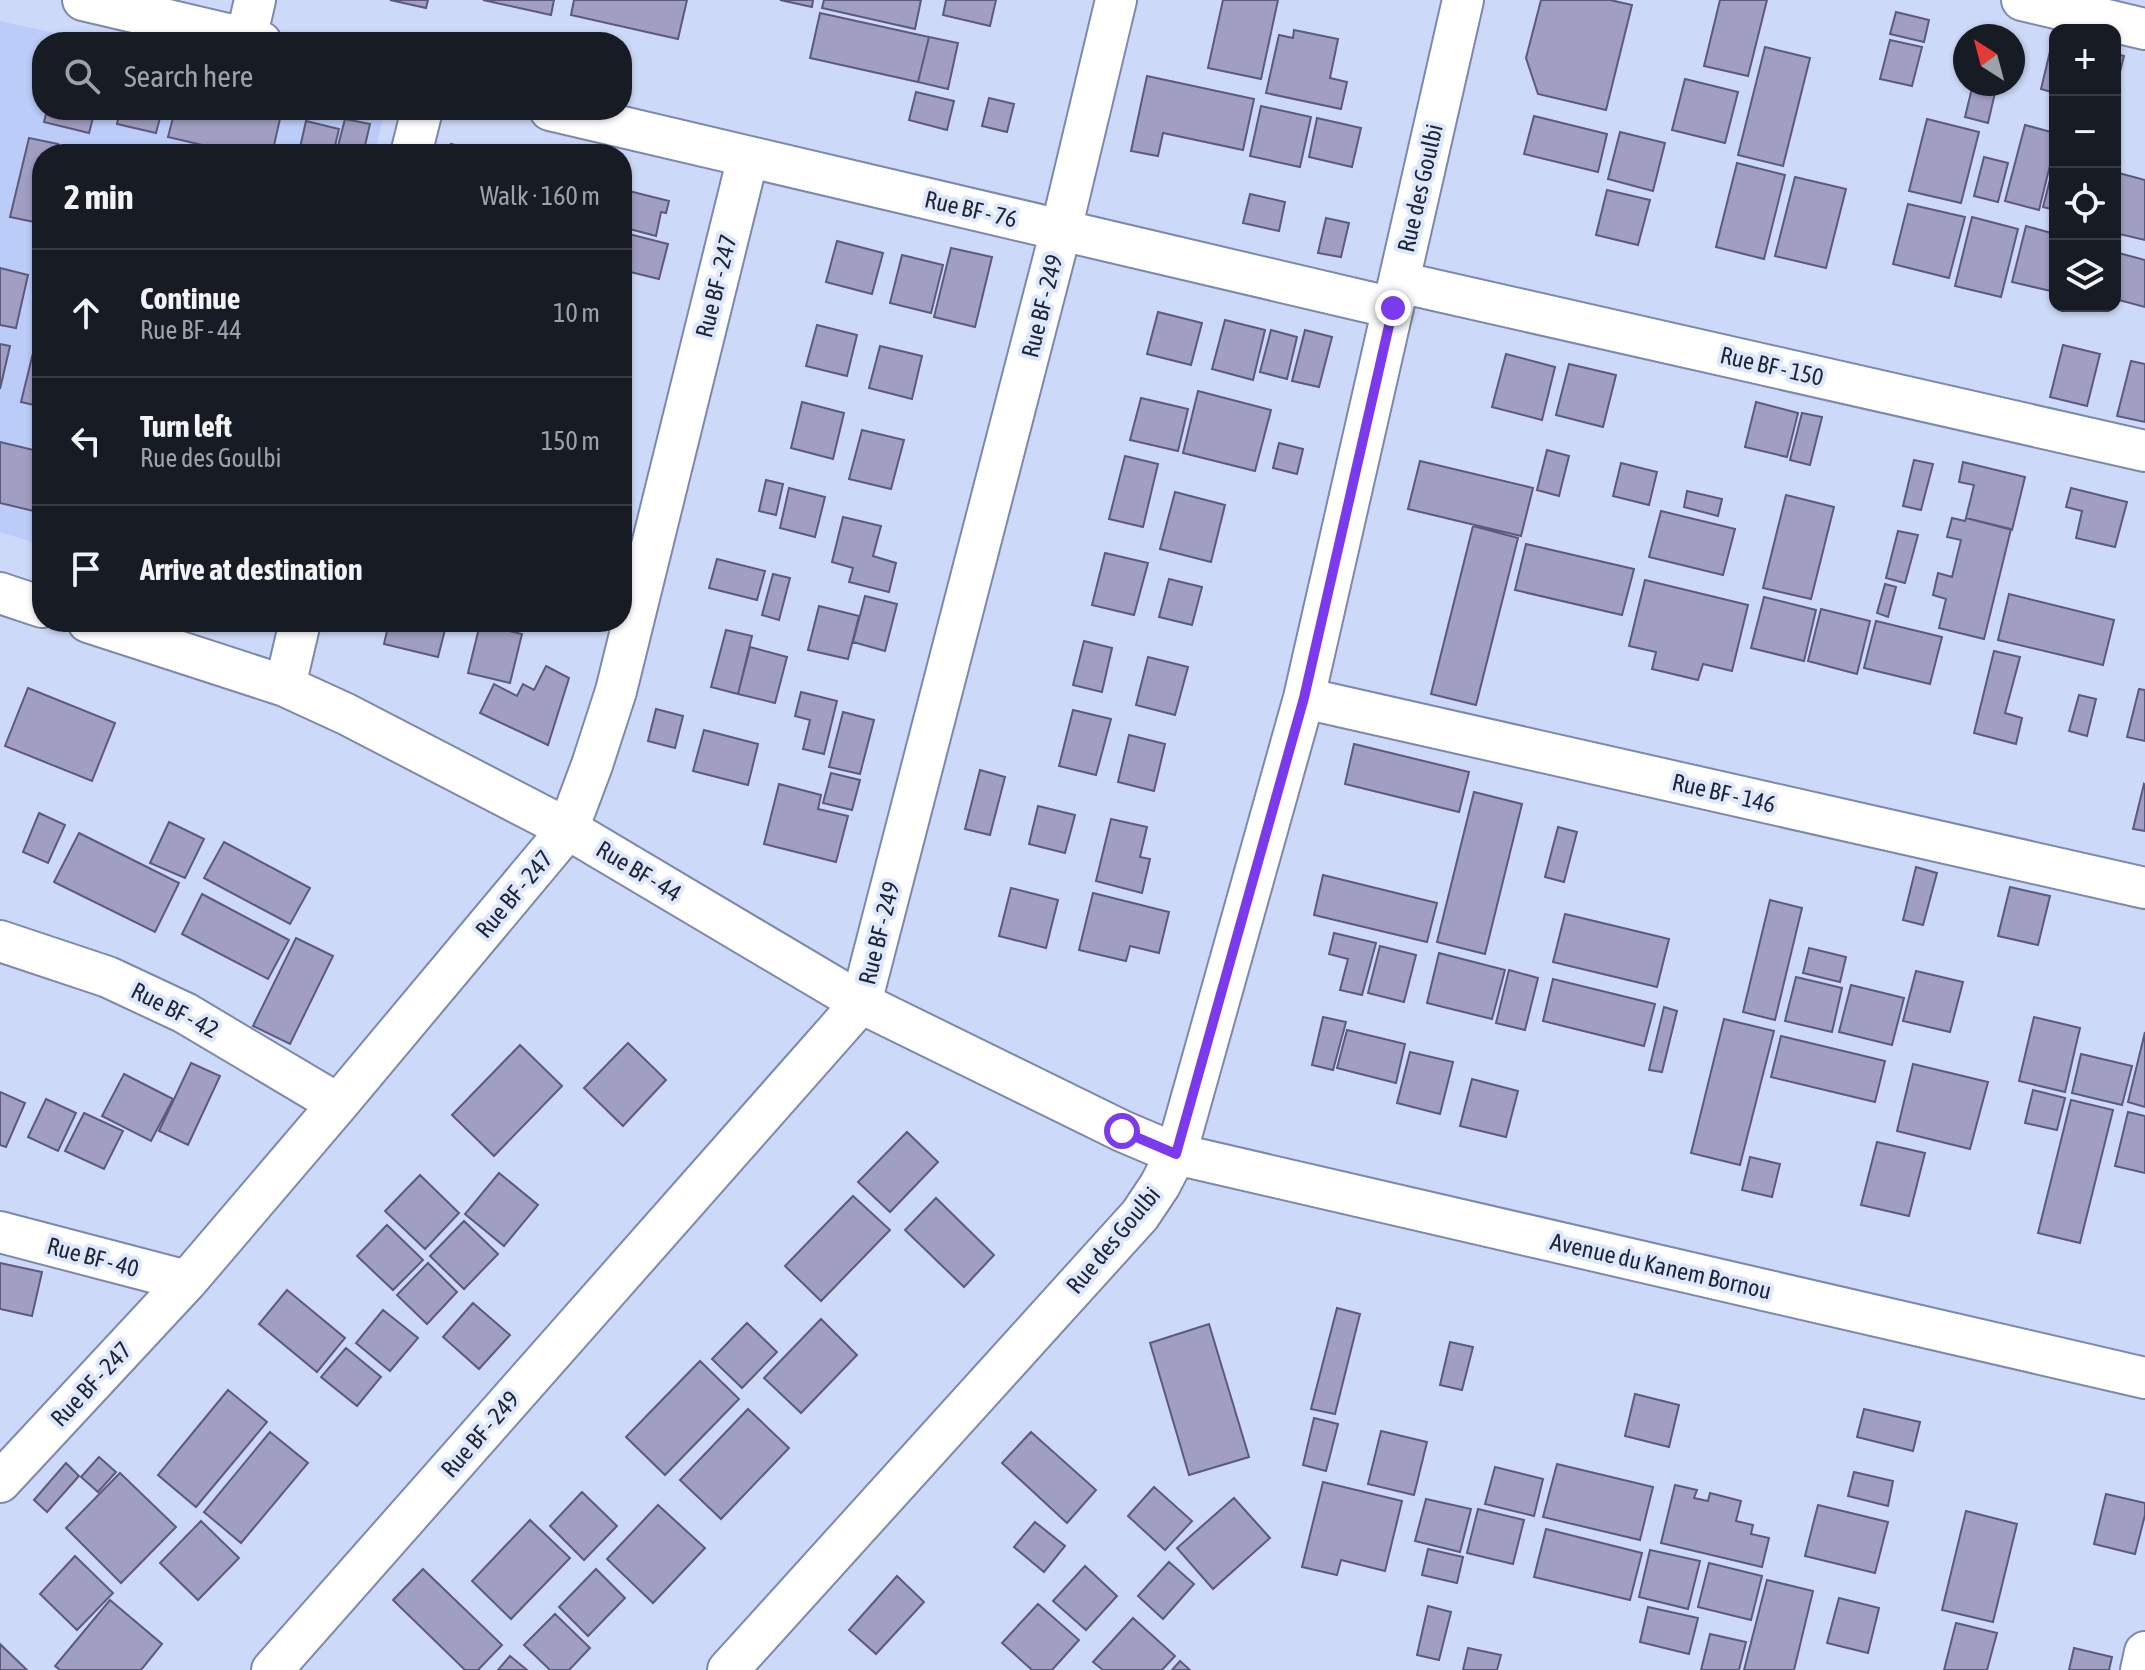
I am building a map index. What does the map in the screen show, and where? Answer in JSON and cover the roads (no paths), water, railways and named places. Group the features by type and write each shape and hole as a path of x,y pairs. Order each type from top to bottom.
{"street":[{"path":"83,0 219,32"},
{"path":"253,32 255,0"},
{"name":"Rue BF - 249","path":"272,1670 861,1003 1061,230 1116,0"},
{"name":"Rue des Goulbi","path":"728,1670 1140,1215 1176,1154 1304,698 1463,0"},
{"path":"2022,0 2145,29"},
{"path":"414,144 420,120"},
{"name":"Rue BF - 76","path":"592,120 1061,230 1396,295"},
{"name":"Rue BF - 247","path":"632,626 748,157"},
{"name":"Rue BF - 150","path":"1396,295 2145,451"},
{"path":"0,593 32,604"},
{"name":"Rue BF - 44","path":"119,632 285,686 346,714 568,829 861,1003 1122,1131 1176,1154"},
{"path":"285,686 298,632"},
{"name":"Rue BF - 247","path":"0,1482 187,1281 568,829 616,691 631,632"},
{"name":"Rue BF - 146","path":"1304,698 2145,888"},
{"name":"Rue BF - 42","path":"0,941 108,977 185,1013 338,1104"},
{"name":"Avenue du Kanem Bornou","path":"1176,1154 2145,1378"},
{"name":"Rue BF - 40","path":"0,1232 187,1281"},
{"path":"2141,1670 2145,1652"}]}
